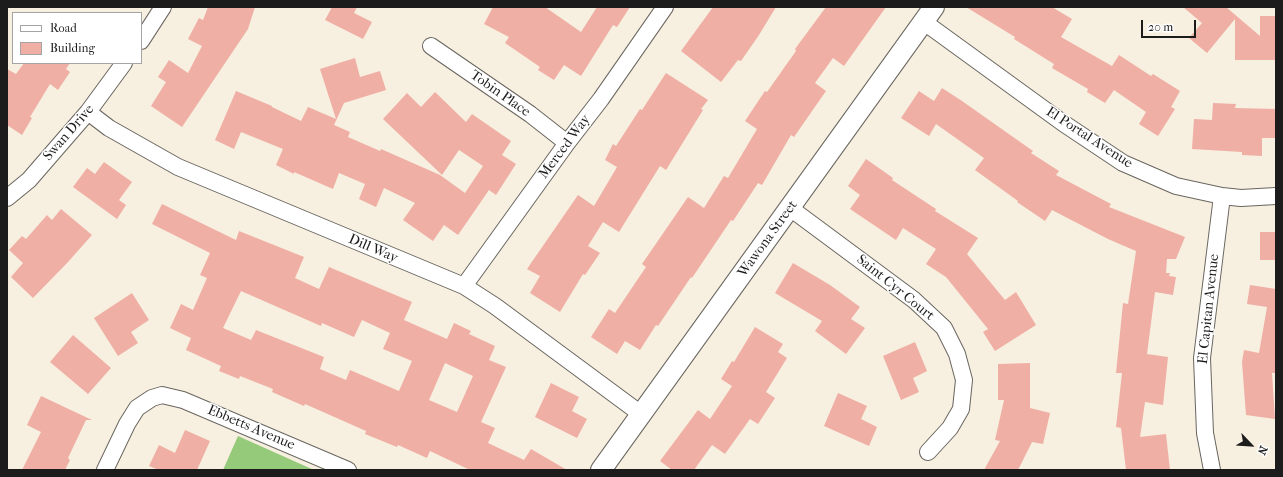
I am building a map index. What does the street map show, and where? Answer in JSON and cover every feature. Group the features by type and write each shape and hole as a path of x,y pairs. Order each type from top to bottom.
{"street":[{"path":"142,39 163,7"},
{"name":"Merced Way","path":"464,286 567,143 601,99 665,7"},
{"name":"El Portal Avenue","path":"929,14 1063,122 1123,164 1176,186 1222,196 1241,198 1276,196"},
{"name":"Wawona Street","path":"602,470 929,14"},
{"name":"Tobin Place","path":"431,46 530,114 567,143"},
{"name":"Swan Drive","path":"7,198 29,180 88,112 123,64"},
{"name":"Dill Way","path":"88,112 109,128 178,167 464,286 495,306 641,414"},
{"name":"El Capitan Avenue","path":"1212,470 1205,433 1202,358 1222,196"},
{"name":"Saint Cyr Court","path":"790,208 914,300 944,328 957,354 964,380 961,410 950,428 928,452"},
{"name":"Ebbetts Avenue","path":"105,470 127,424 137,408 152,398 162,395 183,400 348,470"}],"green space":[{"path":"238,436 314,470 223,470"}],"building":[{"path":"208,7 255,7 248,29 182,127 151,106 166,82 158,77 169,60 188,73 202,46 188,39 199,18 203,20"},
{"path":"332,7 357,7 354,13 372,22 363,39 325,20"},
{"path":"493,7 545,7 581,32 597,7 630,7 617,27 613,25 581,76 564,65 554,80 538,70 540,67 505,43 509,37 484,24"},
{"path":"713,7 776,7 741,61 738,60 721,82 681,51"},
{"path":"826,7 886,7 844,66 833,58 815,83 826,91 794,137 791,135 762,185 758,183 733,221 731,220 692,278 691,277 658,326 656,325 640,350 625,341 617,354 591,337 609,309 615,313 646,267 642,264 688,197 704,208 724,176 728,178 757,129 745,121"},
{"path":"966,7 1052,7 1072,19 1061,37 1112,66 1119,55 1151,76 1153,74 1180,91 1171,107 1175,109 1158,136 1139,124 1146,112 1114,90 1105,103 1087,92 1088,89 1052,68 1054,64 1014,39 1015,37"},
{"path":"1183,7 1226,7 1260,36 1260,16 1276,16 1276,60 1235,60 1235,19 1207,53 1189,38 1202,23"},
{"path":"355,58 360,77 380,71 386,90 344,103 334,125 350,132 348,137 380,151 381,149 440,175 465,193 483,166 459,150 442,175 383,119 407,93 421,107 435,92 466,122 472,114 511,141 502,155 516,164 496,195 489,190 458,235 444,225 433,241 403,220 415,203 384,188 376,207 359,199 365,184 339,173 333,189 294,172 294,174 276,165 283,149 241,132 234,149 215,140 236,91 272,106 301,121 308,107 336,119 320,69"},
{"path":"23,64 69,64 66,69 70,72 58,90 50,84 30,117 32,118 22,135 7,125 7,69 16,74"},
{"path":"666,73 708,100 701,109 703,110 666,170 660,166 619,232 603,222 588,246 600,253 585,275 583,274 560,312 530,293 540,276 527,269 578,195 594,206 617,167 605,160 613,144 616,146"},
{"path":"942,88 1033,151 1031,153 1059,171 1056,175 1111,204 1109,207 1185,237 1176,259 1167,259 1166,273 1170,273 1169,276 1176,277 1173,295 1155,292 1147,354 1168,357 1165,386 1163,405 1145,402 1140,437 1166,434 1170,470 1126,470 1121,428 1116,427 1122,373 1116,373 1123,303 1128,304 1136,251 1108,239 1052,210 1045,221 975,170 984,158 936,124 929,136 901,118 919,91 934,101"},
{"path":"1213,103 1236,104 1235,108 1276,109 1276,138 1262,138 1262,156 1242,155 1242,152 1192,149 1194,119 1212,120"},
{"path":"866,159 893,178 892,180 936,209 935,211 978,238 967,254 1005,300 1016,292 1036,325 995,351 983,332 988,329 946,277 926,264 936,249 903,228 896,240 850,209 860,195 848,186"},
{"path":"104,162 132,182 119,200 126,205 117,219 73,187 87,168 95,174"},
{"path":"162,204 236,240 239,231 304,257 295,278 319,289 329,267 412,302 404,320 447,339 454,323 471,331 469,334 495,346 489,360 506,367 481,422 495,428 488,443 524,460 531,449 567,470 470,470 430,451 427,458 398,445 397,447 365,434 366,431 305,404 304,406 272,392 273,389 240,376 239,379 219,371 221,366 186,350 191,338 170,328 181,304 193,310 207,278 200,275 210,253 152,224","holes":["241,291 321,326 322,323 354,337 362,320 390,333 383,349 412,361 399,391 350,370 346,380 320,369 324,357 256,330 251,340 223,328","445,363 473,376 457,412 429,400"]},
{"path":"61,209 92,235 33,298 11,277 23,263 9,250 22,236 26,239 47,215 52,220"},
{"path":"1260,232 1276,232 1276,260 1260,260"},
{"path":"793,263 830,285 860,307 851,319 865,328 846,354 815,331 822,321 775,293"},
{"path":"1250,285 1276,289 1276,373 1272,373 1275,419 1246,415 1242,362 1244,350 1259,353 1267,307 1247,304"},
{"path":"132,293 149,320 131,332 138,343 118,356 94,318"},
{"path":"755,327 783,344 778,352 787,358 766,392 775,398 758,424 750,419 725,454 712,445 694,470 672,470 660,461 698,410 710,419 732,386 721,379 732,361 734,362"},
{"path":"73,335 111,368 88,394 50,362"},
{"path":"915,342 927,371 913,378 919,392 901,400 883,356"},
{"path":"1030,363 1030,408 1050,413 1043,444 1032,442 1018,470 984,470 1000,441 995,440 1004,400 998,400 998,364"},
{"path":"551,383 579,397 572,411 587,419 577,438 535,417"},
{"path":"838,393 867,406 861,419 877,427 869,446 824,426"},
{"path":"41,396 92,420 86,420 68,458 70,460 65,470 22,470 41,432 27,425"},
{"path":"185,430 210,441 197,470 159,470 149,466 159,445 175,453"}]}
